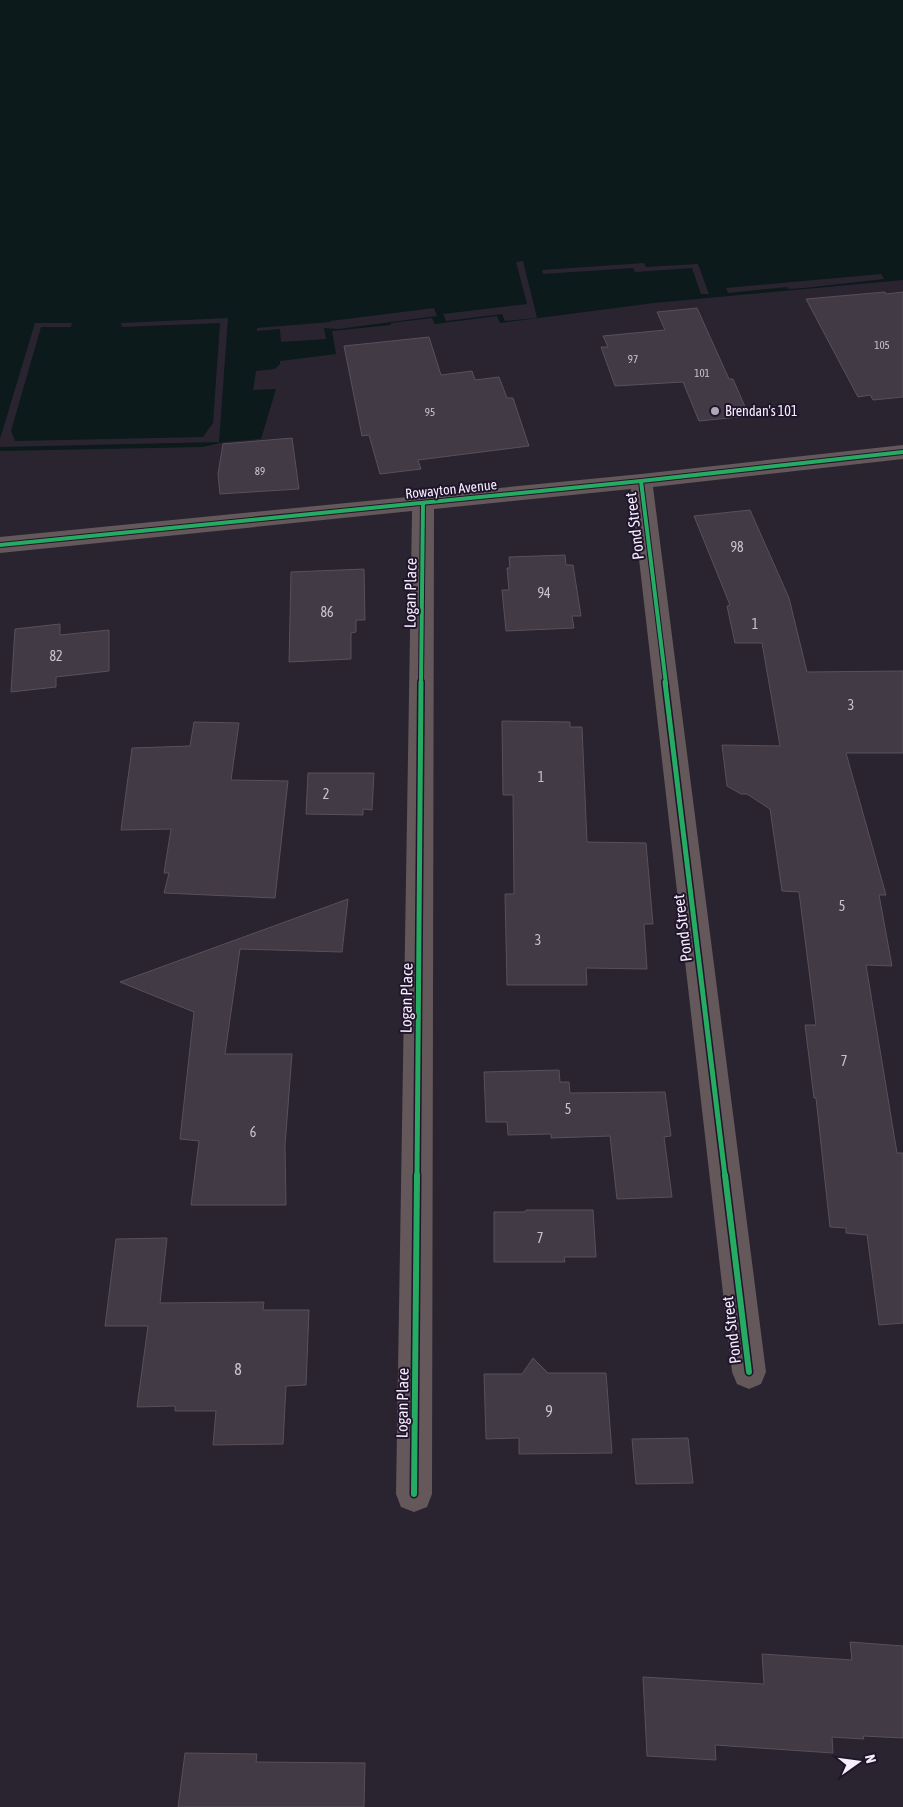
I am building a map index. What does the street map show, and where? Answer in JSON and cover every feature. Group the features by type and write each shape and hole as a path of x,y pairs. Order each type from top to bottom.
{"street":[{"name":"Rowayton Avenue","path":"0,545 641,481 903,452"},
{"name":"Pond Street","path":"641,481 749,1372"},
{"name":"Logan Place","path":"414,1494 423,503"}],"shaded area":[{"path":"0,0 903,0 903,280 654,303 500,323 497,316 435,324 432,318 391,323 391,325 332,331 336,354 280,361 280,364 275,369 256,371 253,390 276,389 261,439 224,442 203,447 0,451"}],"pier":[{"path":"523,261 537,318 505,321 502,314 446,321 443,314 527,304 516,262"},
{"path":"644,263 646,267 698,264 709,294 701,294 692,268 635,272 633,268 543,274 542,270"},
{"path":"881,274 884,279 804,288 788,289 787,287 728,293 726,288"},
{"path":"434,308 437,316 338,329 324,328 326,339 281,342 280,329 257,331 257,328 330,322"},
{"path":"228,318 219,442 0,447 0,439 35,323 72,323 71,327 41,327 11,431 15,441 203,437 213,423 220,323 122,327 121,323"}],"building":[{"path":"885,292 886,294 903,292 903,397 873,400 870,395 858,397 806,299"},
{"path":"697,308 729,379 733,379 749,416 699,421 683,382 615,386 601,347 608,347 603,336 665,330 657,312"},
{"path":"429,337 441,375 472,371 475,380 499,377 507,398 513,398 529,446 418,460 421,469 380,474 369,435 362,436 344,346"},
{"path":"292,438 299,489 220,494 218,474 223,444"},
{"path":"750,510 789,598 807,672 903,671 903,753 846,753 886,895 879,895 892,966 866,965 897,1153 903,1153 903,1323 879,1325 867,1235 846,1233 846,1228 830,1227 816,1098 814,1098 805,1025 816,1025 799,892 782,891 770,809 747,794 741,794 727,786 722,745 780,746 762,643 735,643 727,606 730,605 694,516"},
{"path":"565,555 566,565 573,565 581,616 572,616 574,628 506,631 502,590 509,590 507,568 510,568 509,557"},
{"path":"364,569 365,620 356,620 356,632 351,633 351,659 289,662 291,572"},
{"path":"60,624 60,635 109,630 109,671 56,677 56,687 11,692 15,629"},
{"path":"502,721 570,722 570,727 582,727 587,842 646,843 653,924 644,924 647,969 586,968 587,985 507,985 505,894 514,894 513,795 503,795"},
{"path":"194,722 239,723 231,780 288,781 275,898 164,893 169,873 164,873 171,829 121,830 132,748 190,746"},
{"path":"308,773 374,773 372,810 363,809 363,815 306,814"},
{"path":"348,899 342,952 240,949 225,1054 292,1054 285,1145 286,1205 191,1205 199,1141 180,1139 194,1012 120,982"},
{"path":"559,1070 560,1082 569,1082 570,1093 665,1092 671,1136 664,1137 672,1197 617,1199 610,1136 551,1138 551,1134 508,1135 507,1122 486,1122 484,1072"},
{"path":"526,1210 593,1210 596,1257 564,1257 565,1262 494,1262 494,1212 525,1212"},
{"path":"167,1238 160,1303 264,1302 263,1310 309,1310 306,1385 286,1386 283,1444 213,1445 216,1411 175,1411 175,1406 137,1407 148,1326 105,1326 116,1239"},
{"path":"533,1358 548,1373 606,1373 612,1453 519,1454 519,1438 486,1439 484,1374 522,1374"},
{"path":"688,1438 693,1483 636,1484 632,1439"},
{"path":"850,1642 903,1646 903,1738 863,1736 864,1739 832,1737 833,1753 715,1745 716,1760 647,1756 643,1677 764,1684 762,1654 852,1660"},
{"path":"185,1753 257,1754 256,1762 365,1763 364,1807 178,1807"}],"cycle path":[{"path":"0,545 641,481 903,452"},
{"path":"641,481 749,1372"},
{"path":"414,1494 423,503"}],"place":[{"name":"Brendan's 101","path":"715,411"}]}
